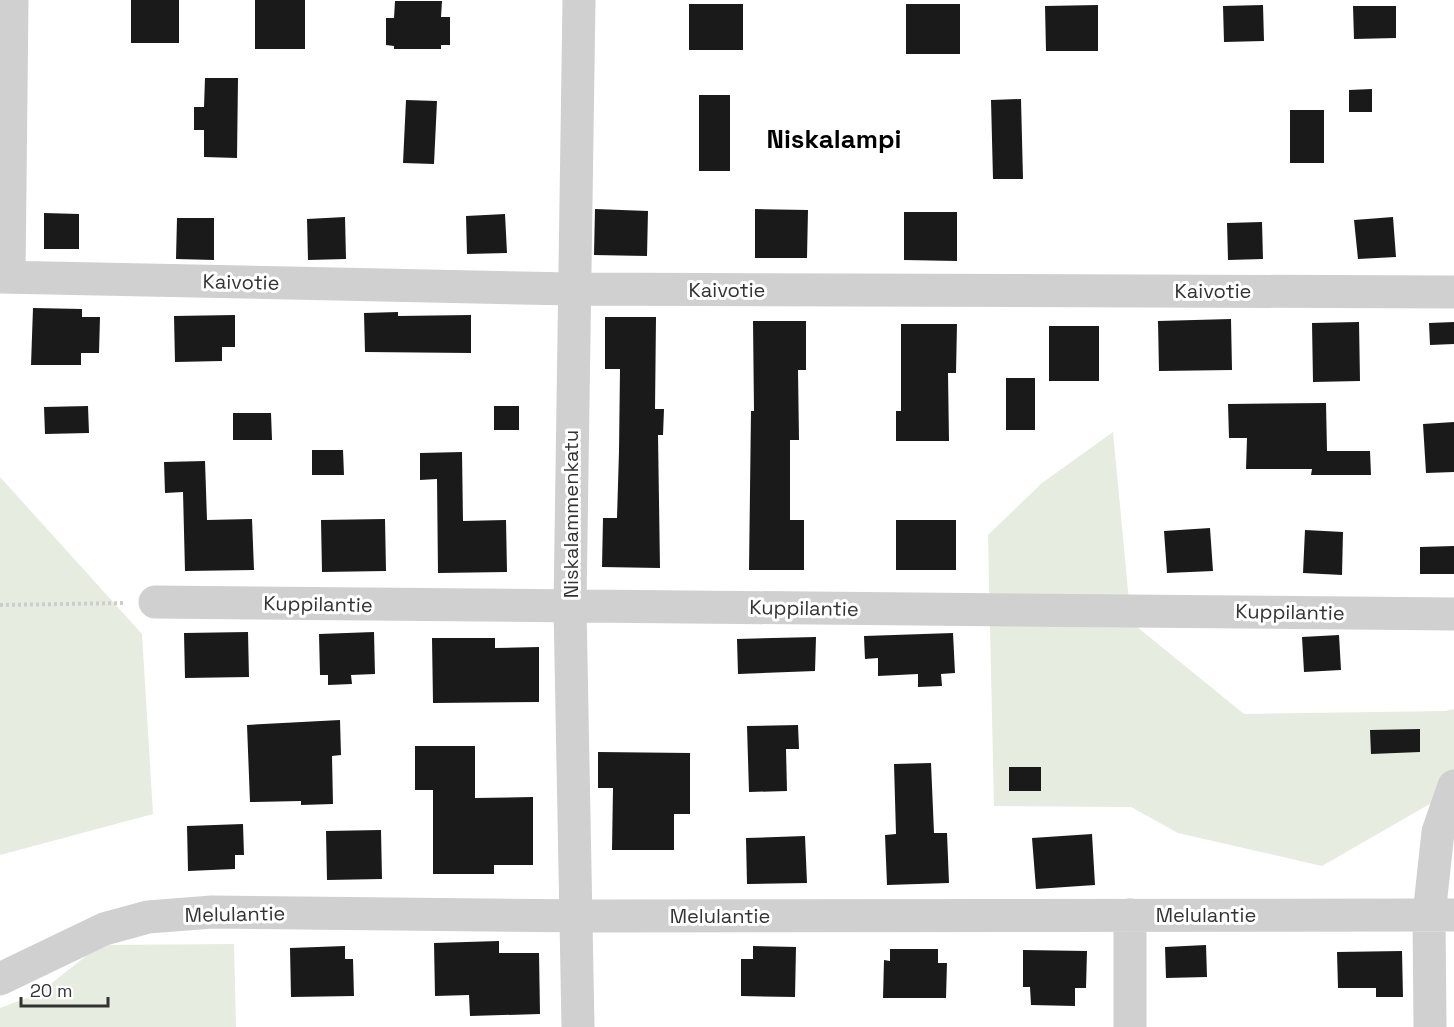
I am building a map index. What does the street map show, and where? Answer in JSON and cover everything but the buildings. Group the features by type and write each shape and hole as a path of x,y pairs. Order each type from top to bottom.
{"street":[{"path":"4,277 12,0"},
{"name":"Niskalammenkatu","path":"578,1027 574,916 570,606 579,0"},
{"name":"Kaivotie","path":"4,277 573,290 1454,292"},
{"name":"Kuppilantie","path":"155,602 1454,614"},
{"path":"1430,1027 1442,915 1438,832 1454,786"},
{"name":"Melulantie","path":"0,979 104,929 148,917 212,912 574,916 1442,915"},
{"path":"1130,915 1130,1027"}],"path":[{"path":"0,605 155,602"}],"shaded area":[{"path":"1113,432 1131,622 1244,714 1454,709 1454,790 1322,866 1178,833 1131,807 994,806 988,535 1042,483"},
{"path":"0,477 142,634 153,814 0,855"},
{"path":"234,944 236,1027 0,1027 0,1008 38,994 100,945"}],"district":[{"name":"Niskalampi","path":"834,139"}]}
